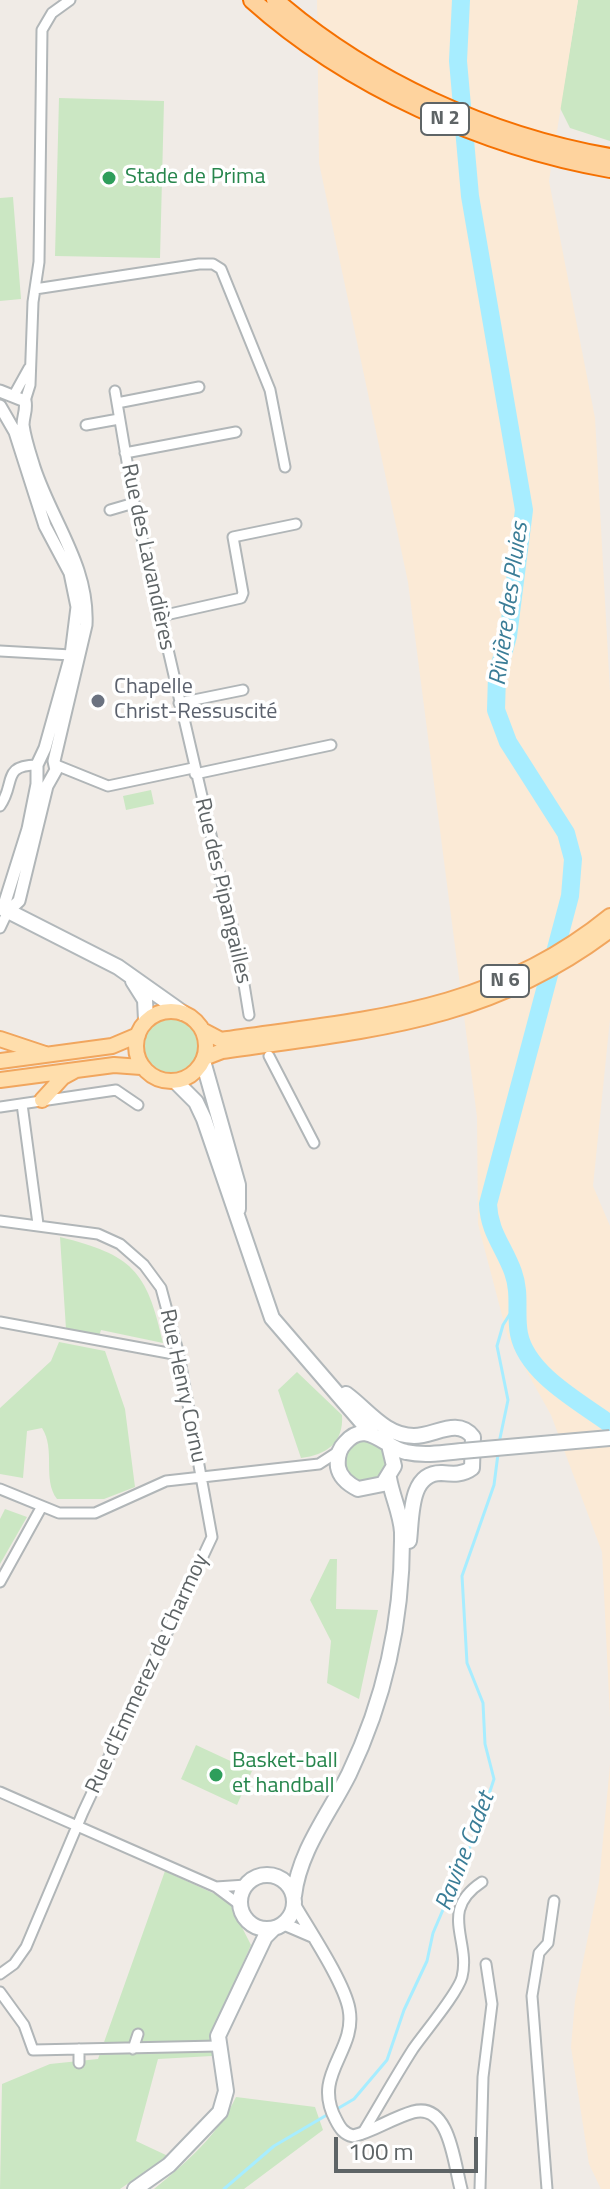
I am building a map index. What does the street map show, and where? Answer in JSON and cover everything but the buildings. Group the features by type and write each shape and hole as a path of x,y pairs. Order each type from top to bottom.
{"highway":[{"name":"N 2","path":"252,0 294,34 411,104 525,150 610,169"},
{"name":"N 2","path":"275,0 375,71 439,102 529,138 610,157"}],"main road":[{"path":"4,909 128,974 183,1013"},
{"name":"N 6","path":"183,1013 202,1030 221,1040 386,1022 467,996 534,968 610,916"},
{"name":"N 6","path":"175,1081 188,1077 203,1060 222,1051 386,1022 499,997 577,955 610,930"},
{"path":"128,974 145,1000 146,1020"},
{"path":"141,1067 137,1053 138,1035 146,1020 157,1013 183,1013"},
{"path":"202,1030 203,1060 238,1185 238,1214"},
{"path":"0,1061 112,1046 138,1035"},
{"path":"0,1039 49,1055"},
{"path":"0,1080 114,1065 141,1067 159,1079 175,1081 196,1102 226,1189 238,1214 258,1286 272,1318 372,1434 389,1445 401,1451 429,1454 610,1438"},
{"path":"42,1100 63,1077 78,1070"},
{"path":"333,1388 395,1432 418,1436 461,1428 475,1443 472,1468 461,1474 428,1475 416,1489 404,1576 397,1592"},
{"path":"343,1402 350,1418 344,1444 332,1467 358,1489 376,1488 392,1498"},
{"path":"344,1444 372,1434"},
{"path":"135,2189 169,2165 220,2112 226,2091 218,2046 222,2025 254,1965 265,1937 278,1926 294,1900 305,1854 373,1721 389,1659 402,1529 392,1498 391,1476 395,1459 389,1445"},
{"path":"376,1488 429,1454"},
{"path":"254,1965 251,1924 240,1905 246,1885 253,1879 286,1870 305,1854"},
{"path":"271,1876 281,1879 294,1900"},
{"path":"251,1924 278,1926"}],"street":[{"path":"0,928 25,840 38,766 76,628 75,587 45,526 9,419 0,407 12,396 29,368 35,289 42,30 52,13 70,0"},
{"path":"35,289 58,288 199,264 213,264 221,269 270,390 285,467"},
{"path":"117,403 199,387"},
{"name":"Rue des Lavandières","path":"115,391 134,503 194,771"},
{"path":"4,909 19,901 54,769 86,625 87,604 80,569 54,522 34,468 23,416 12,396"},
{"path":"9,419 23,416"},
{"path":"86,425 119,419"},
{"path":"125,453 236,432"},
{"path":"110,510 134,503"},
{"path":"161,616 236,601 243,593 233,537 296,524"},
{"path":"0,651 71,655"},
{"path":"179,703 243,690"},
{"path":"0,806 16,768 38,766 54,769 108,786 331,745"},
{"path":"38,766 54,769"},
{"name":"Rue des Pipangailles","path":"194,771 240,960 248,1014"},
{"path":"269,1056 314,1143"},
{"path":"0,1107 116,1090 138,1105"},
{"path":"22,1104 38,1224"},
{"name":"Rue Henry Cornu","path":"0,1221 98,1234 120,1244 144,1265 161,1288 179,1355 201,1475"},
{"path":"0,1322 179,1355"},
{"path":"0,1489 59,1513 95,1513 166,1481 201,1475 332,1467"},
{"name":"Rue d'Emmerez de Charmoy","path":"0,1974 14,1964 26,1947 78,1825 212,1537 201,1475"},
{"path":"0,1582 41,1508"},
{"path":"0,1792 216,1887 240,1905"},
{"path":"362,2134 413,2050 460,1985 463,1965 458,1914 467,1893 482,1882"},
{"path":"216,1887 246,1885"},
{"path":"294,1900 348,2002 351,2022 329,2080 328,2105 339,2126 346,2134 362,2134 413,2112 431,2112 442,2121 461,2189"},
{"path":"547,2189 532,1996 539,1953 548,1943 554,1901"},
{"path":"278,1926 312,1936"},
{"path":"480,2189 483,2077 492,2004 486,1964"},
{"path":"0,1992 24,2025 33,2050 191,2052 218,2046"},
{"path":"133,2049 138,2034"},
{"path":"79,2049 79,2063"}],"green space":[{"path":"578,0 610,0 610,141 570,128 560,108"},
{"name":"Stade de Prima","path":"59,98 164,101 160,258 55,256"},
{"path":"13,197 21,299 0,301 0,198"},
{"path":"151,790 154,804 126,810 123,796"},
{"path":"170,1018 190,1026 198,1046 190,1066 170,1074 150,1066 142,1046 150,1026"},
{"path":"60,1237 104,1251 132,1269 150,1298 163,1343 101,1330 99,1336 66,1329"},
{"path":"59,1342 105,1351 125,1409 135,1487 104,1499 57,1499 50,1483 48,1446 42,1428 27,1431 23,1478 0,1474 0,1408 51,1361"},
{"path":"297,1372 342,1415 340,1433 332,1446 318,1454 301,1458 278,1390"},
{"path":"365,1439 380,1446 387,1461 380,1476 365,1483 350,1476 343,1461 350,1446"},
{"path":"5,1509 27,1517 0,1564 0,1519"},
{"path":"330,1559 337,1559 336,1609 378,1610 359,1699 327,1683 331,1641 310,1600"},
{"name":"Basket-ball et handball","path":"196,1745 252,1771 237,1805 181,1779"},
{"path":"165,1871 228,1900 251,1945 212,2034 212,2056 158,2059 136,2141 168,2156 120,2189 0,2189 2,2084 50,2064 98,2059"},
{"path":"236,2097 315,2107 323,2130 244,2189 154,2189 210,2136"}],"sand":[{"path":"317,0 578,0 549,181 595,418 610,692 610,1019 593,1186 610,1226 610,1717 602,1552 551,1415 508,1338 478,1224 477,1117 408,582 319,163"},
{"path":"610,1765 610,2189 601,2189 589,2164 571,2047 575,2001 599,1882"}],"waterway":[{"name":"Rivière des Pluies","path":"461,0 458,61 470,196 524,510 508,636 497,675 496,710 508,742 566,833 573,859 570,896 488,1204 489,1214 515,1280 519,1334 532,1362 556,1386 610,1424"},
{"name":"Ravine Cadet","path":"499,1443 508,1400 497,1346 503,1325 520,1298"},
{"name":"Ravine Cadet","path":"224,2189 274,2146 354,2099 387,2060 404,2010 427,1961 433,1933 478,1828 494,1779 485,1744 483,1703 467,1663 462,1576 494,1485 498,1454"}],"place":[{"name":"Stade de Prima","path":"109,178"},
{"name":"Chapelle Christ-Ressuscité","path":"98,701"},
{"name":"Basket-ball et handball","path":"216,1775"}]}
